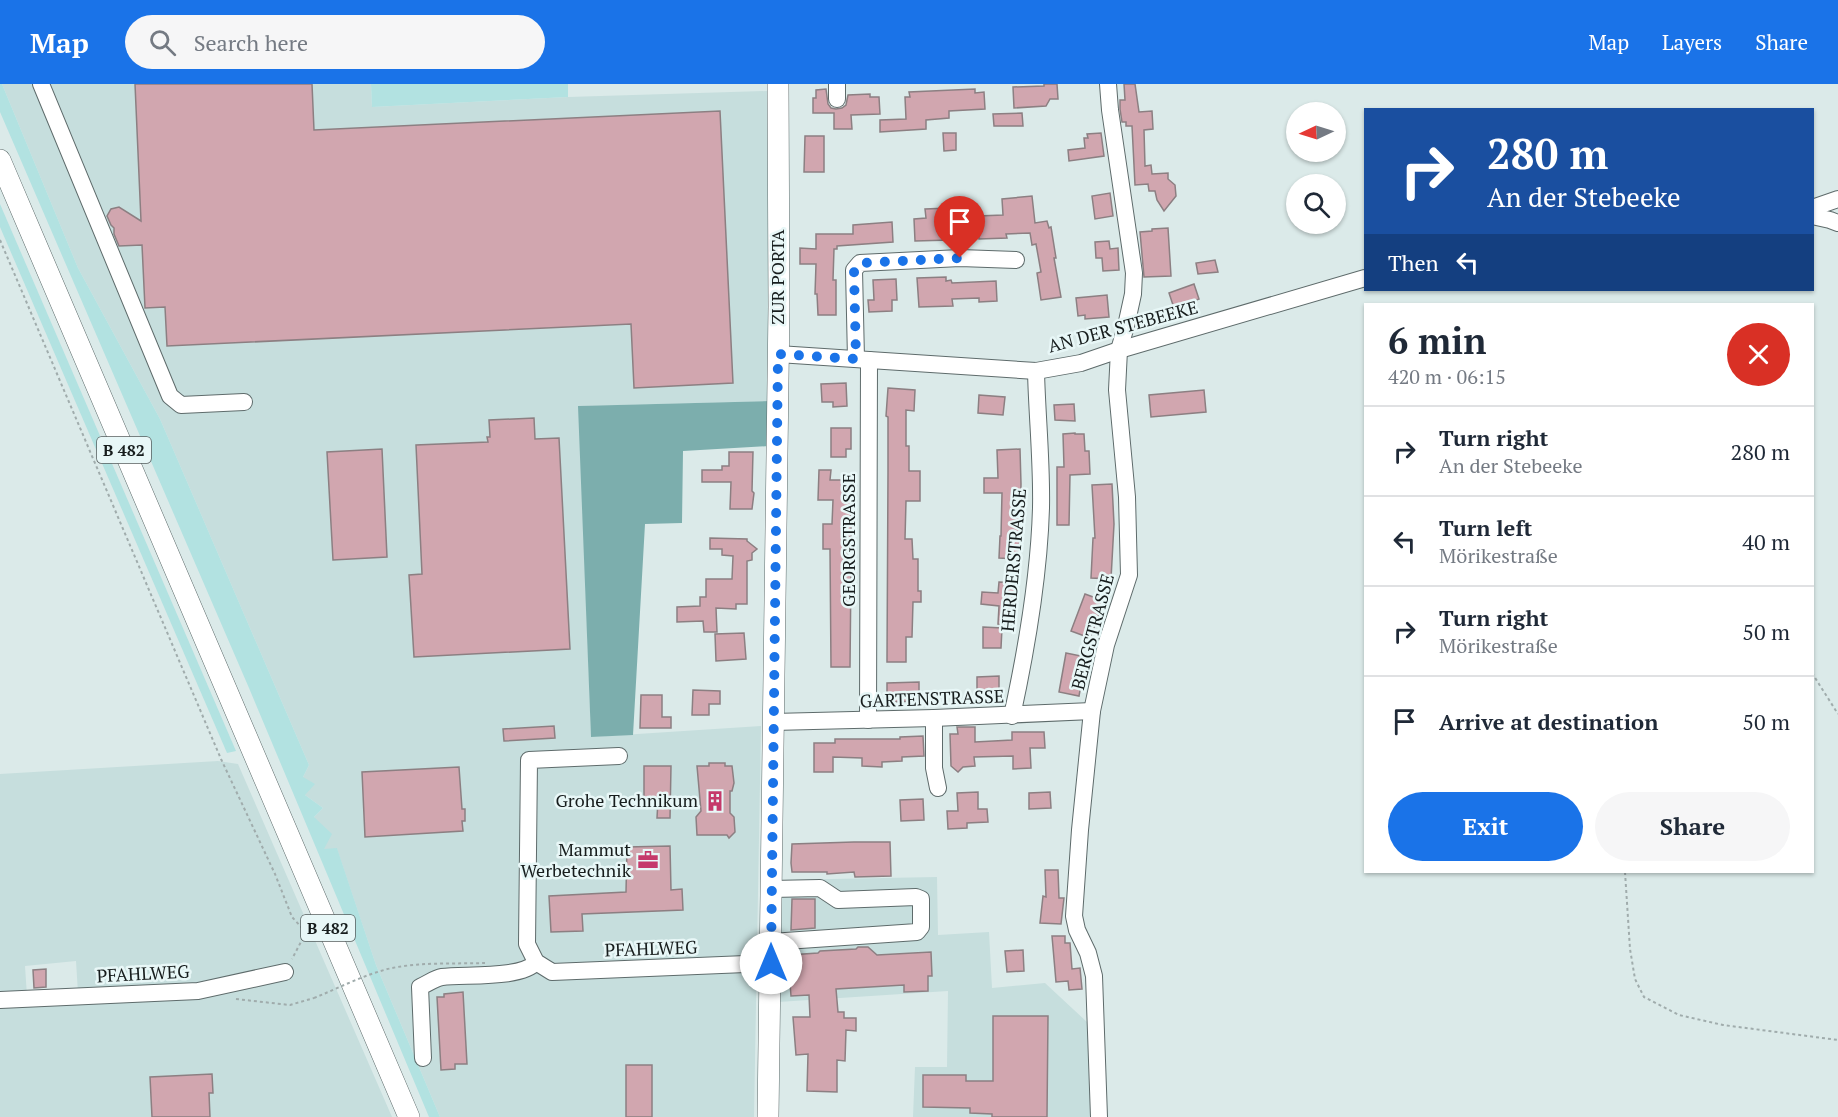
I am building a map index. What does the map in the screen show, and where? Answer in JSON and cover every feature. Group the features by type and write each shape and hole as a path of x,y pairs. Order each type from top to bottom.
{"main road":[{"name":"ZUR PORTA","path":"768,1117 778,354 778,84"},
{"name":"B 482","path":"0,159 409,1117"}],"street":[{"path":"41,84 170,396 181,405 244,402"},
{"name":"BERGSTRASSE","path":"1099,1117 1094,976 1074,916 1092,711 1106,645 1129,575 1127,497 1117,390 1119,350 1133,294 1134,273 1108,84"},
{"path":"1814,207 1838,199"},
{"path":"1814,216 1838,223"},
{"name":"GEORGSTRASSE","path":"868,720 862,359 854,270 861,263 960,258 1016,260"},
{"name":"AN DER STEBEEKE","path":"778,354 1035,371 1081,363 1364,278"},
{"name":"HERDERSTRASSE","path":"1012,716 1033,602 1041,508 1035,371"},
{"name":"GARTENSTRASSE","path":"772,722 1012,716 1092,711"},
{"path":"934,718 934,768 938,788"},
{"path":"423,1058 420,987 439,978 505,974 531,968 536,962 527,944 529,760 619,756"},
{"path":"771,889 820,888 838,900 916,897 921,899 921,927 917,932 771,942"},
{"name":"PFAHLWEG","path":"536,962 552,972 771,963"},
{"name":"PFAHLWEG","path":"0,1000 198,991 285,972"}],"path":[{"path":"0,240 221,759 275,874 292,917 303,929 303,938 285,972"},
{"path":"1814,676 1838,714"},
{"path":"1625,873 1630,949 1635,980 1644,997 1679,1015 1723,1025 1838,1040"},
{"path":"227,998 290,1005 390,969 407,966 485,963"}],"shaded area":[{"path":"0,84 2,84 78,268 160,419 309,765 303,777 315,784 305,795 323,808 314,817 332,834 324,849 337,848 376,965 440,1117 429,1117 249,688 0,112"},
{"path":"2,84 371,84 372,107 568,97 768,91 770,401 579,406 591,737 761,726 754,1117 440,1117 376,965 337,849 324,849 314,817 323,808 305,795 303,777 309,765 160,419 78,268"},
{"path":"371,84 568,84 568,97 372,107"},
{"path":"0,204 236,751 227,753 0,227"},
{"path":"770,401 769,446 683,451 682,523 645,524 633,735 591,737 578,406"},
{"path":"218,761 238,764 392,1117 0,1117 0,774","holes":["76,961 78,993 27,996 25,966"]},
{"path":"937,877 938,935 989,932 992,988 1045,983 1102,1036 1105,1117 913,1117 915,1067 947,1067 948,991 778,1002 779,880"}],"building":[{"path":"135,84 312,84 314,130 720,111 733,383 634,388 631,324 167,346 165,307 145,308 142,245 119,246 114,228 107,216 111,209 119,207 141,221"},
{"path":"1044,84 1057,84 1058,99 1050,99 1046,106 1014,108 1013,87 1044,86"},
{"path":"1124,84 1135,84 1139,112 1152,111 1153,129 1144,130 1145,166 1151,165 1152,174 1168,173 1168,179 1175,185 1176,196 1164,211 1157,200 1155,191 1149,191 1148,184 1135,185 1132,126 1126,126 1126,122 1122,122 1120,109 1120,100 1125,100"},
{"path":"826,89 828,104 831,108 842,108 846,105 848,95 870,94 870,97 879,97 880,114 851,115 852,129 834,129 834,113 813,113 813,98 816,98 816,90"},
{"path":"975,89 975,93 984,92 985,109 949,111 949,118 926,120 926,129 880,132 880,120 906,119 905,97 910,97 909,92"},
{"path":"1022,113 1023,126 994,126 993,114"},
{"path":"943,133 956,133 956,150 944,151"},
{"path":"1101,133 1104,156 1069,161 1068,150 1085,148 1084,138 1088,138 1087,134"},
{"path":"805,136 824,136 824,172 804,172"},
{"path":"1110,193 1113,216 1095,219 1092,196"},
{"path":"1032,196 1035,223 1047,221 1049,228 1051,227 1061,297 1041,300 1037,273 1041,272 1036,244 1032,245 1030,233 1006,234 1007,238 979,239 978,216 1003,215 1002,199"},
{"path":"949,208 950,240 915,241 914,219 926,218 925,209"},
{"path":"892,222 893,242 837,246 837,249 834,249 833,280 836,280 836,315 818,315 817,294 815,294 816,264 800,264 800,248 816,249 816,234 853,234 853,225"},
{"path":"1168,228 1171,276 1144,277 1140,232"},
{"path":"1109,241 1110,249 1118,248 1119,270 1103,271 1102,258 1096,258 1095,242"},
{"path":"1215,260 1218,272 1198,274 1196,263"},
{"path":"946,277 946,281 951,280 952,283 996,281 997,301 979,302 979,298 952,299 953,306 919,307 917,278"},
{"path":"896,279 897,300 892,300 892,311 869,312 868,300 874,300 873,280"},
{"path":"1194,284 1199,299 1174,308 1169,293"},
{"path":"1107,295 1109,317 1085,319 1085,315 1078,316 1076,298"},
{"path":"846,383 847,406 833,407 833,402 822,402 821,384"},
{"path":"888,388 915,390 914,411 906,410 906,446 909,446 909,471 920,471 920,501 906,501 905,539 912,539 913,559 918,559 918,591 921,591 921,602 913,602 912,637 906,637 906,662 887,662 888,417 886,416"},
{"path":"1204,390 1206,412 1151,417 1149,395"},
{"path":"979,395 1005,397 1003,415 978,413"},
{"path":"1074,404 1075,421 1055,420 1054,405"},
{"path":"534,418 535,439 559,438 570,649 414,657 409,575 422,574 416,445 488,442 489,420"},
{"path":"831,428 851,428 851,449 846,449 846,457 831,457"},
{"path":"1063,434 1084,434 1085,451 1089,451 1090,474 1070,475 1069,525 1057,525 1057,467 1064,467"},
{"path":"382,449 387,557 333,560 327,452"},
{"path":"1020,449 1019,559 999,558 1002,493 984,493 984,478 998,478 997,450"},
{"path":"729,452 753,452 752,509 730,509 731,482 702,482 702,470 722,470 722,466 729,466"},
{"path":"819,470 831,470 830,480 851,480 851,537 848,537 848,570 851,570 850,667 831,667 830,549 823,549 823,524 832,524 833,500 818,500"},
{"path":"1112,484 1114,524 1111,579 1091,578 1093,538 1095,538 1092,485"},
{"path":"710,538 747,539 757,549 752,553 752,560 747,561 747,604 736,604 736,609 716,608 717,632 704,632 703,621 677,622 677,607 700,606 700,597 706,597 706,579 732,579 733,556 722,555 722,549 710,549"},
{"path":"999,582 1018,583 1016,605 1012,605 1011,625 998,624 999,606 981,604 982,592 998,593"},
{"path":"1085,594 1104,601 1090,638 1071,631"},
{"path":"983,627 1002,628 1001,648 983,648"},
{"path":"744,633 746,659 716,661 715,634"},
{"path":"1066,653 1086,657 1079,696 1059,692"},
{"path":"999,676 999,696 977,696 977,677"},
{"path":"919,682 919,701 887,702 887,683"},
{"path":"693,690 720,691 720,704 709,704 709,715 692,715"},
{"path":"641,695 662,695 662,717 671,717 671,728 640,728"},
{"path":"554,726 555,738 504,741 503,729"},
{"path":"957,727 975,727 975,742 1012,740 1012,732 1044,732 1045,748 1030,748 1031,768 1013,769 1013,756 974,757 975,766 963,767 958,772 951,766 950,734 958,734"},
{"path":"923,736 924,756 902,757 902,761 882,762 882,767 862,766 862,758 833,757 833,772 814,772 814,743 835,743 835,739 900,739 900,737"},
{"name":"Grohe Technikum","path":"709,763 725,763 725,766 732,766 734,783 730,791 730,813 734,817 735,832 729,838 727,835 697,835 696,817 701,811 697,766 709,766"},
{"path":"644,766 671,766 670,818 657,818 658,800 644,800"},
{"path":"459,767 462,809 465,809 465,821 462,821 463,831 365,837 362,772"},
{"path":"978,792 978,809 987,809 988,822 967,823 967,828 948,829 947,811 958,811 957,793"},
{"path":"1050,792 1051,808 1029,809 1029,793"},
{"path":"923,799 924,820 901,821 900,800"},
{"path":"890,842 891,876 855,877 854,872 827,874 827,872 792,872 792,844"},
{"path":"670,846 671,890 682,889 683,910 582,914 583,931 551,932 549,896 626,892 627,847"},
{"path":"1045,870 1058,870 1059,898 1064,898 1061,924 1040,923 1043,896 1046,897"},
{"path":"792,899 815,899 815,928 791,930"},
{"path":"1052,936 1065,936 1065,943 1070,943 1072,969 1080,968 1082,989 1069,990 1068,981 1056,982"},
{"path":"868,947 877,955 931,952 932,976 928,976 928,991 904,992 904,985 836,989 838,1012 844,1012 844,1018 856,1018 856,1031 846,1030 845,1061 837,1060 837,1092 807,1091 808,1054 796,1055 793,1017 810,1017 809,995 791,996 790,983 785,983 784,968 789,967 789,955"},
{"path":"1023,950 1024,971 1007,972 1005,951"},
{"path":"46,969 46,987 34,988 33,970"},
{"path":"463,992 467,1064 455,1064 455,1069 441,1070 437,997"},
{"path":"993,1016 1048,1016 1047,1117 992,1117 992,1114 970,1113 970,1108 923,1107 923,1075 966,1075 966,1081 993,1081"},
{"path":"626,1065 652,1065 652,1117 626,1117"},
{"path":"212,1074 213,1093 209,1093 210,1117 152,1117 150,1077"}],"place":[{"name":"Grohe Technikum","path":"715,801"},
{"name":"Mammut Werbetechnik","path":"648,860"}],"route":[{"path":"771,963 778,354 856,359 854,270 861,263 960,258"}]}
